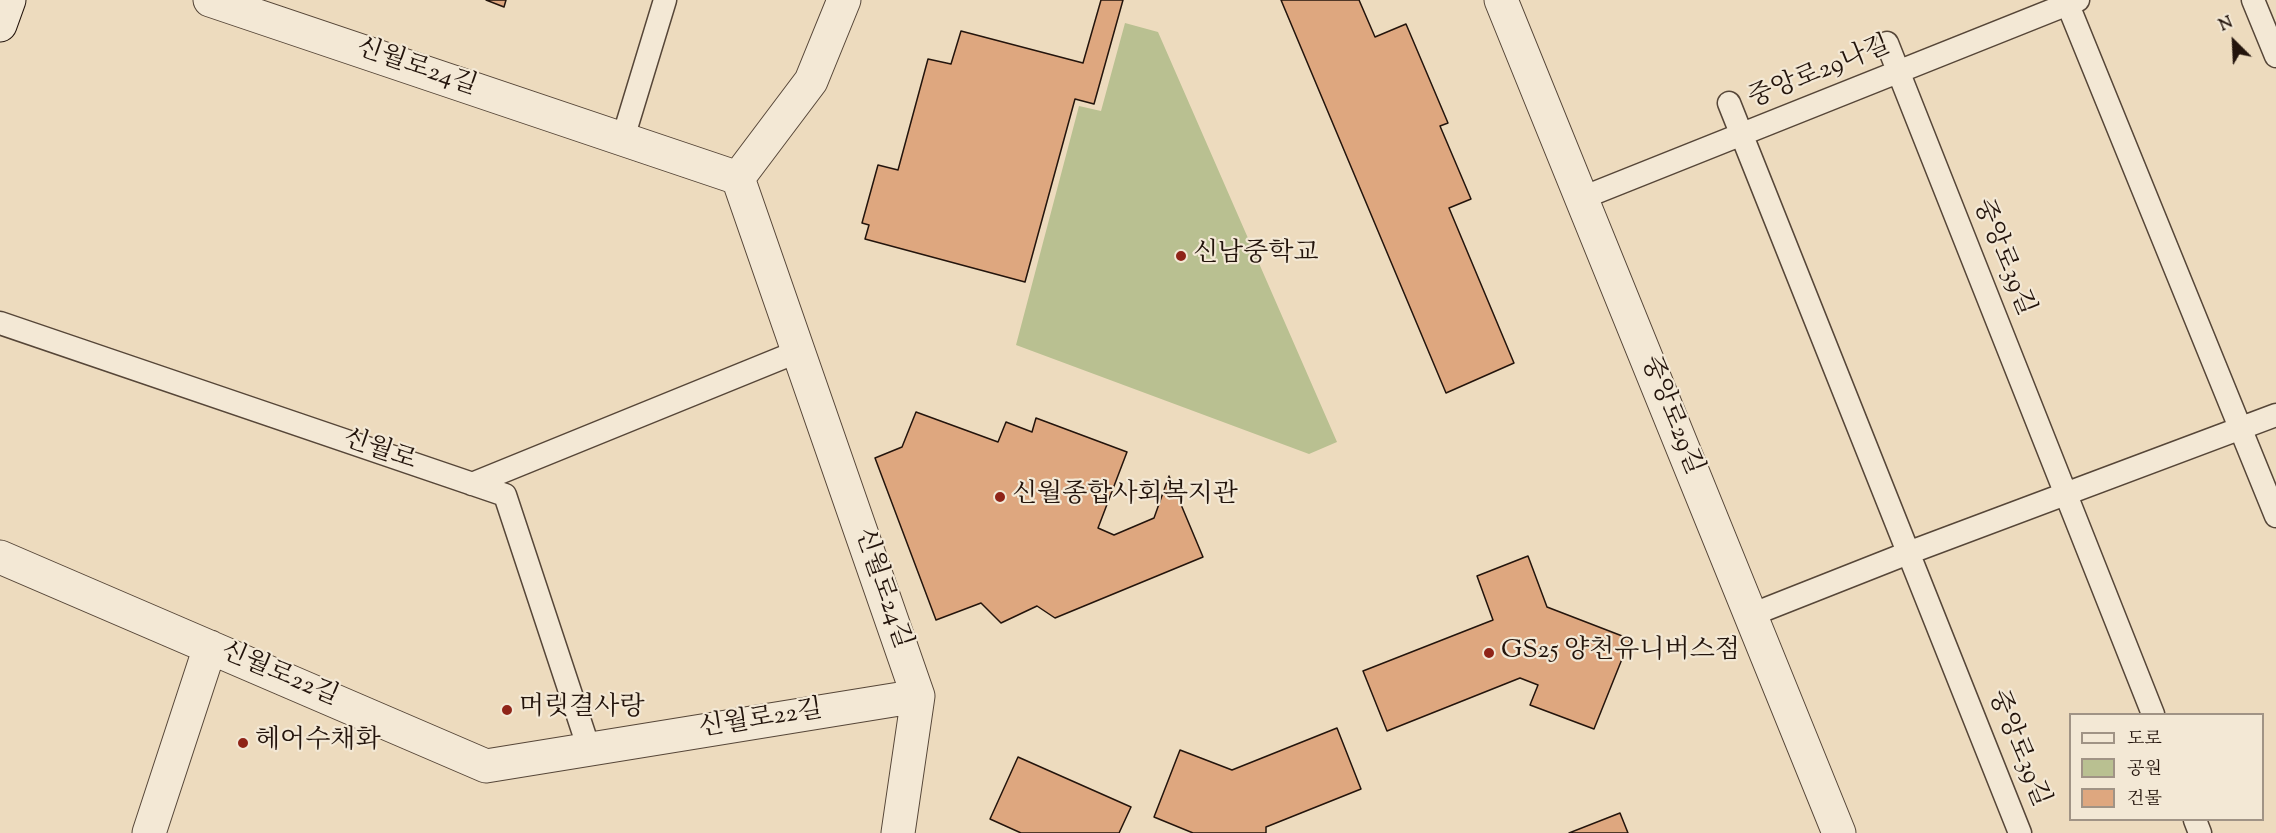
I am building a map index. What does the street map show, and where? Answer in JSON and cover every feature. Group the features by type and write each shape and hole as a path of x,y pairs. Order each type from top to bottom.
{"street":[{"path":"0,26 9,0"},
{"name":"신월로24길","path":"210,0 738,177 918,696 898,833"},
{"path":"738,177 811,81 844,0"},
{"name":"중앙로29길","path":"1502,0 1839,833"},
{"name":"신월로22길","path":"0,557 486,766 918,696"},
{"path":"149,833 210,647"}],"lane":[{"path":"623,138 665,0"},
{"path":"2253,0 2276,56"},
{"path":"2070,1 2276,516"},
{"name":"중앙로29나길","path":"1582,198 1742,136 2070,1"},
{"name":"중앙로39길","path":"1887,43 2153,713"},
{"name":"중앙로39길","path":"1730,103 2020,833"},
{"name":"신월로","path":"0,323 505,495 589,749"},
{"path":"472,484 799,351"},
{"path":"1751,615 1908,553 2276,416"}],"green space":[{"path":"1125,23 1158,32 1337,442 1309,454 1016,345 1079,106 1101,111"}],"building":[{"path":"486,0 506,0 504,7"},
{"path":"1101,0 1123,0 1094,104 1075,99 1025,282 865,239 869,225 862,223 878,165 898,170 928,59 951,64 961,31 1083,63"},
{"path":"1281,0 1359,0 1375,37 1406,24 1448,123 1440,126 1471,199 1449,208 1514,363 1446,393"},
{"name":"신월종합사회복지관","path":"916,412 998,442 1006,422 1032,432 1036,418 1127,452 1098,528 1114,535 1154,518 1169,476 1203,557 1055,618 1037,606 1001,623 981,603 936,620 875,458 902,447"},
{"path":"1528,556 1547,607 1630,639 1594,729 1530,705 1538,685 1520,678 1387,731 1363,671 1493,620 1477,576"},
{"path":"1337,728 1361,789 1266,827 1266,833 1193,833 1154,817 1180,750 1232,770"},
{"path":"1018,757 1131,807 1119,833 1021,833 990,819"},
{"path":"1620,813 1628,833 1569,833"}],"place":[{"name":"신남중학교","path":"1181,256"},
{"name":"신월종합사회복지관","path":"1000,497"},
{"name":"GS25 양천유니버스점","path":"1489,653"},
{"name":"머릿결사랑","path":"507,710"},
{"name":"헤어수채화","path":"243,743"}]}
